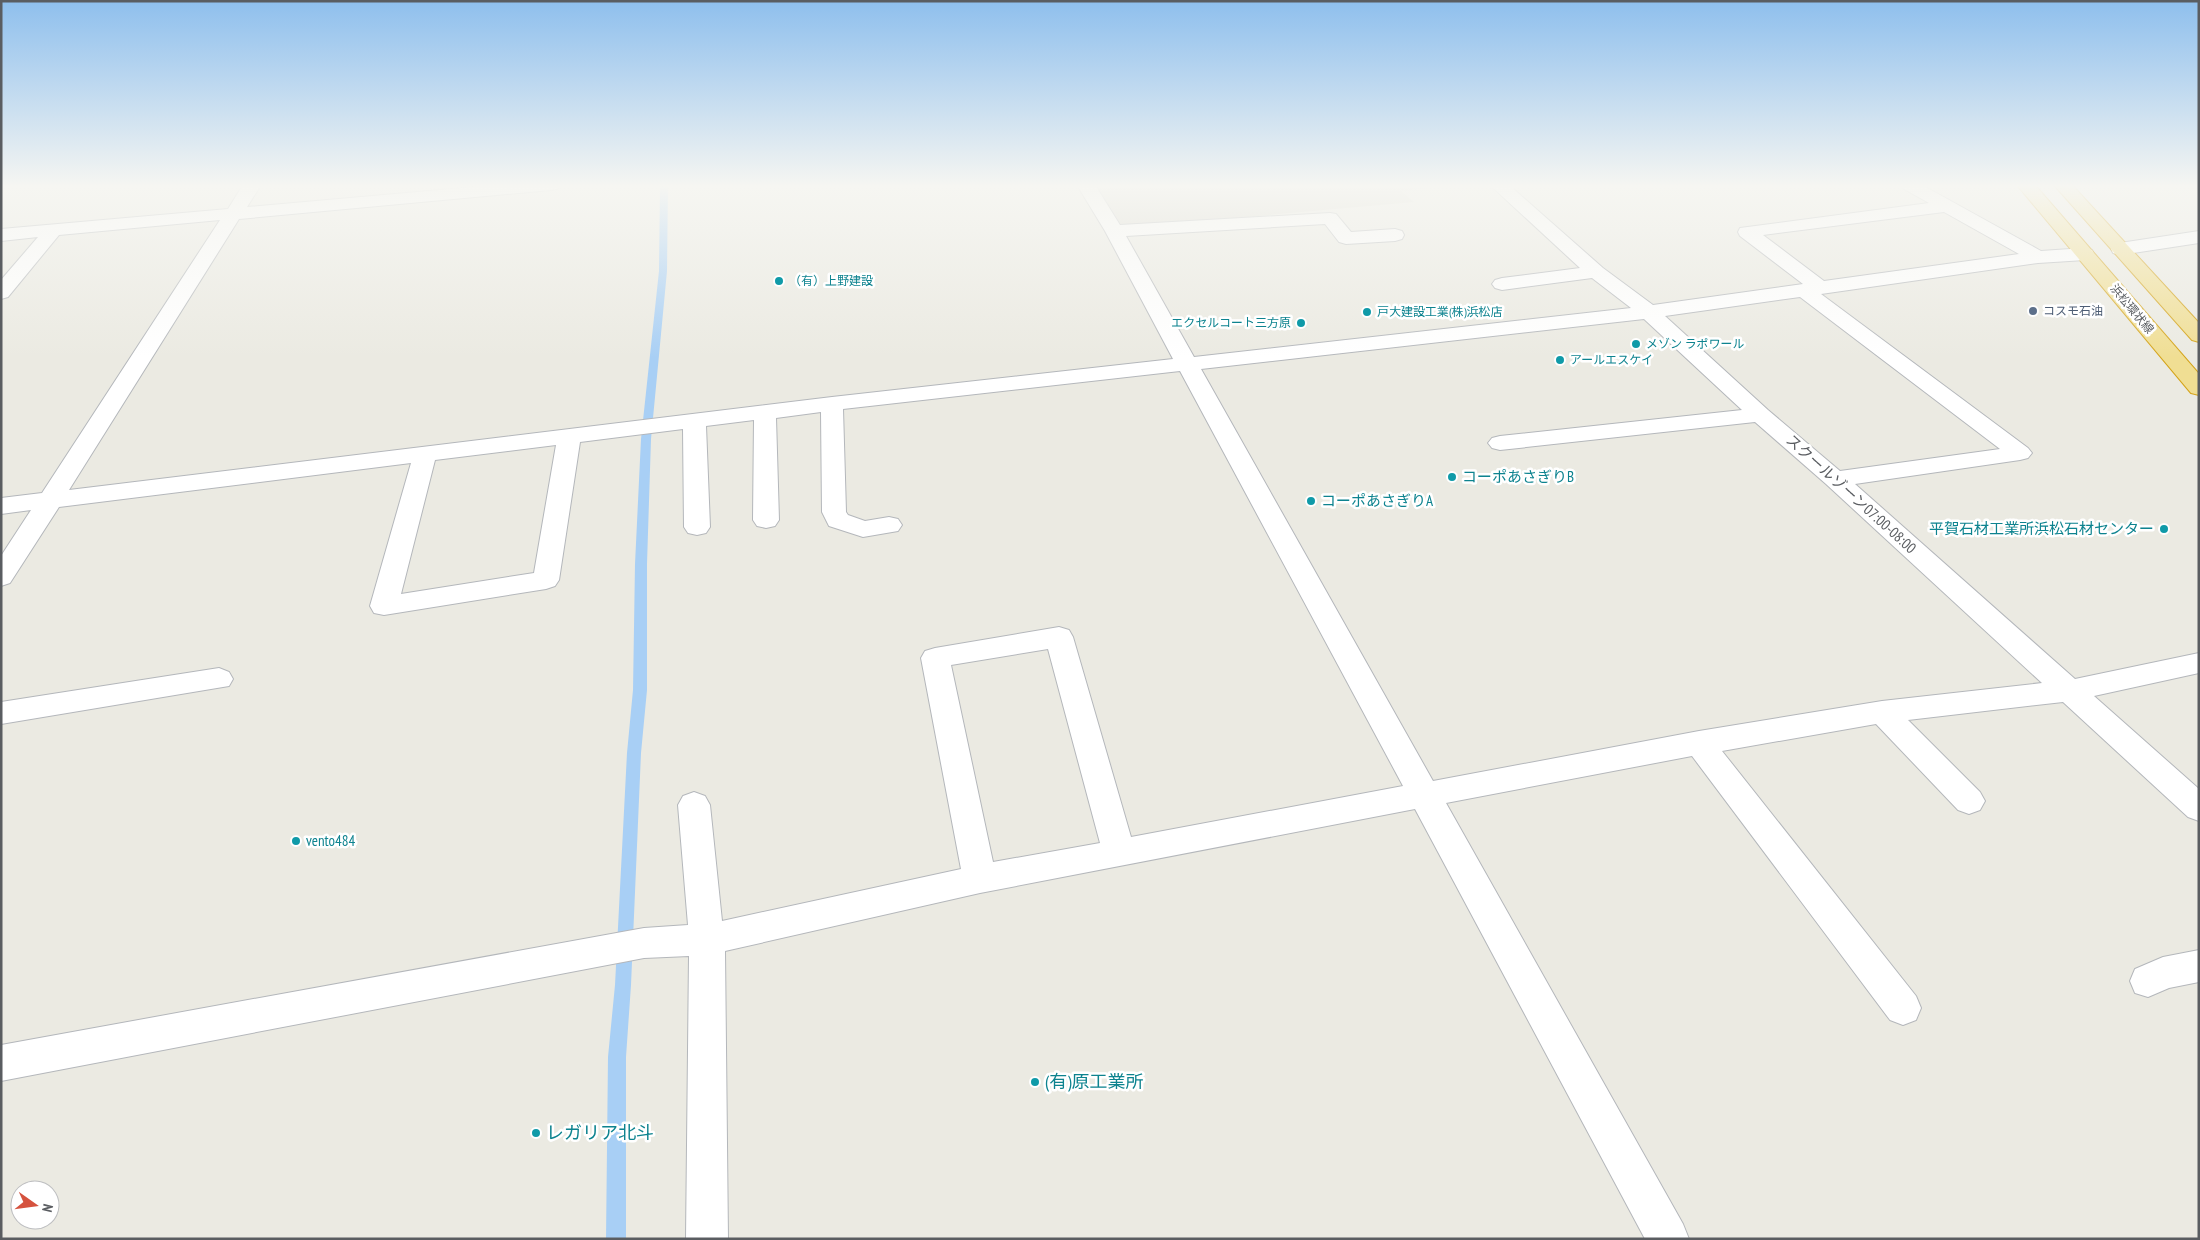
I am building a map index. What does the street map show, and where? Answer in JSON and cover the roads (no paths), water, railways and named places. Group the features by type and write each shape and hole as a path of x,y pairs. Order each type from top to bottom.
{"highway":[{"name":"浜松環状線","path":"2075,243 2199,388"},
{"path":"2115,243 2199,336"}],"street":[{"path":"1,293 43,243"},
{"path":"1,577 215,243"},
{"path":"1120,243 1668,1239"},
{"name":"スクールゾーン07:00-08:00","path":"1564,243 1596,272 1649,312 1760,415 1835,479 2199,808"},
{"path":"1759,243 1812,289 2020,453 1835,479"},
{"path":"2013,243 2038,257"},
{"path":"2120,249 2160,243"},
{"path":"1,506 832,404 1649,312 2038,257 2085,254"},
{"path":"1502,284 1596,272"},
{"path":"832,404 834,512 838,520 863,529 889,525"},
{"path":"765,412 766,520"},
{"path":"1500,442 1760,415"},
{"path":"694,421 697,527"},
{"path":"425,454 384,606 546,580 569,436"},
{"path":"980,879 935,658 1059,637 1119,853"},
{"path":"1,1063 644,943 706,940 980,879 1698,743 1882,712 2068,691 2199,664"},
{"path":"1,713 219,679"},
{"path":"1882,712 1969,801"},
{"path":"1698,743 1903,1008"},
{"path":"694,805 706,940 707,1239"},
{"path":"2148,981 2163,973 2199,966"}],"waterway":[{"path":"616,1239 617,1057 623,985 634,753 640,690 641,564 646,439 651,398 652,368 659,317 663,243"}],"place":[{"name":"（有）上野建設","path":"779,281"},
{"name":"コスモ石油","path":"2033,311"},
{"name":"戸大建設工業(株)浜松店","path":"1367,312"},
{"name":"エクセルコート三方原","path":"1301,323"},
{"name":"メゾン ラポワール","path":"1636,344"},
{"name":"アールエスケイ","path":"1560,360"},
{"name":"コーポあさぎりB","path":"1452,477"},
{"name":"コーポあさぎりA","path":"1311,501"},
{"name":"平賀石材工業所浜松石材センター","path":"2164,529"},
{"name":"vento484","path":"296,841"},
{"name":"(有)原工業所","path":"1035,1082"},
{"name":"レガリア北斗","path":"536,1133"}]}
